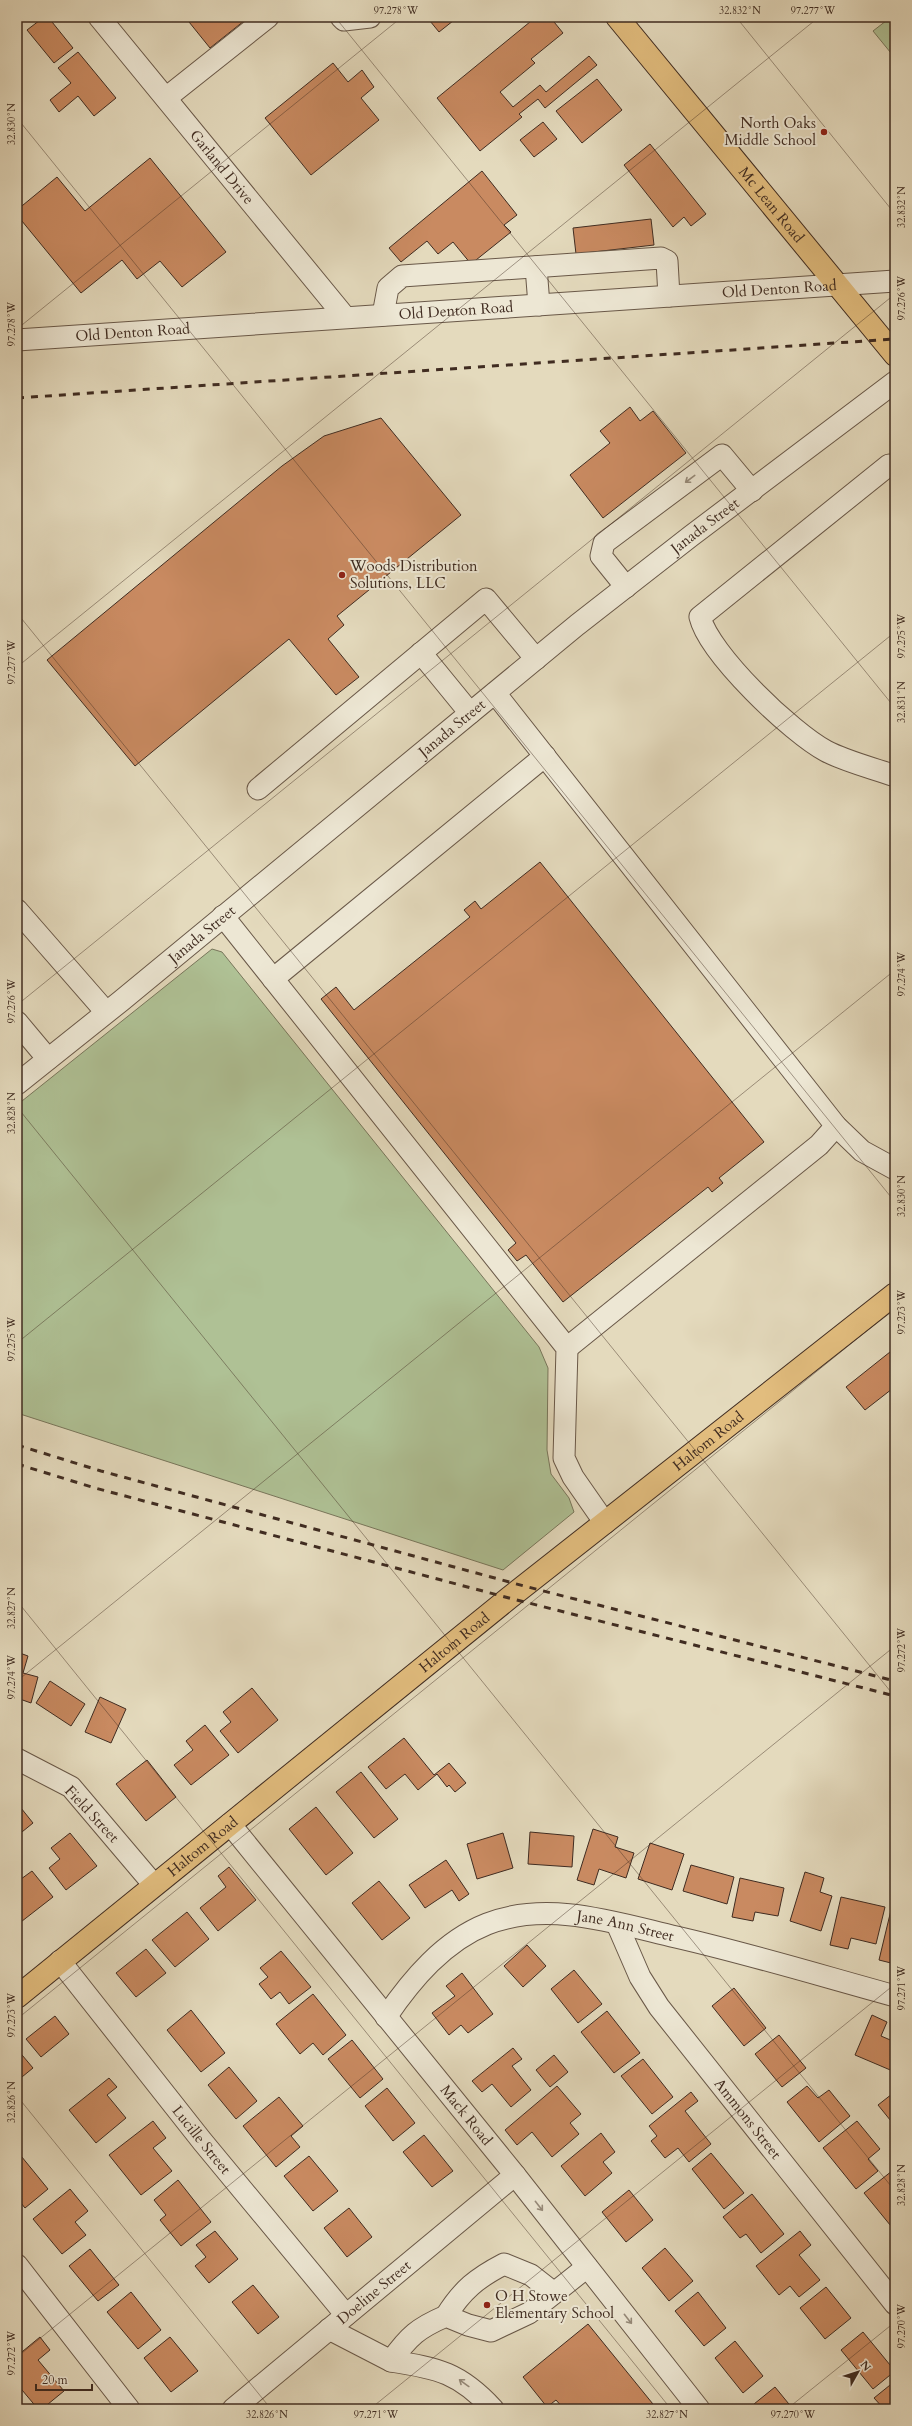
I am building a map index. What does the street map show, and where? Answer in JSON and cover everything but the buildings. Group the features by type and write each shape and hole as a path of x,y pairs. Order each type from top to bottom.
{"main road":[{"name":"Mc Lean Road","path":"617,17 840,285 895,354"},
{"name":"Haltom Road","path":"17,1997 154,1885 605,1523 895,1294"}],"street":[{"name":"Garland Drive","path":"99,17 345,317"},
{"path":"166,98 268,17"},
{"path":"341,17 344,20 370,17"},
{"path":"383,315 388,288 402,276 661,258 667,261 669,268 669,296"},
{"path":"536,267 539,305"},
{"name":"Old Denton Road","path":"17,340 895,281"},
{"name":"Janada Street","path":"17,1084 626,587 895,382"},
{"path":"626,587 601,556 604,543 722,455 752,491"},
{"path":"895,465 889,465 700,618 702,628 709,640 758,697 795,730 826,751 895,776"},
{"path":"258,789 486,599 536,659"},
{"path":"421,653 470,713"},
{"path":"495,693 836,1126 862,1151 895,1169"},
{"path":"273,978 545,756"},
{"path":"17,910 106,1012"},
{"path":"223,916 567,1348 564,1458 573,1477 605,1523"},
{"path":"17,1022 48,1059"},
{"path":"567,1348 819,1145 836,1126"},
{"name":"Field Street","path":"17,1759 71,1787 154,1885"},
{"name":"Mack Road","path":"230,1824 515,2175 699,2409"},
{"name":"Jane Ann Street","path":"386,2017 404,1991 440,1952 463,1936 486,1924 511,1917 540,1914 573,1915 718,1947 895,1996"},
{"name":"Ammons Street","path":"617,1924 640,1977 659,2006 895,2304"},
{"name":"Lucille Street","path":"60,1961 202,2141 346,2315"},
{"name":"Doeline Street","path":"233,2409 515,2175"},
{"path":"391,2361 404,2342 423,2326 446,2316 458,2296 482,2275 504,2264 531,2275 554,2294"},
{"path":"17,2265 129,2409"},
{"path":"446,2316 468,2325 491,2331 529,2313 587,2267"},
{"path":"329,2329 391,2361 449,2372 482,2397 493,2409"}],"green space":[{"path":"891,17 895,17 895,58 873,31"},
{"path":"212,949 222,952 539,1347 548,1368 547,1450 551,1474 569,1498 574,1512 503,1570 17,1413 17,1105"}],"railway":[{"path":"17,398 895,339"},
{"path":"17,1445 101,1471 524,1586 895,1681"},
{"path":"17,1464 95,1488 509,1598 895,1696"}],"place":[{"name":"North Oaks Middle School","path":"824,132"},
{"name":"Woods Distribution Solutions, LLC","path":"342,575"},
{"name":"O H Stowe Elementary School","path":"487,2305"}]}
